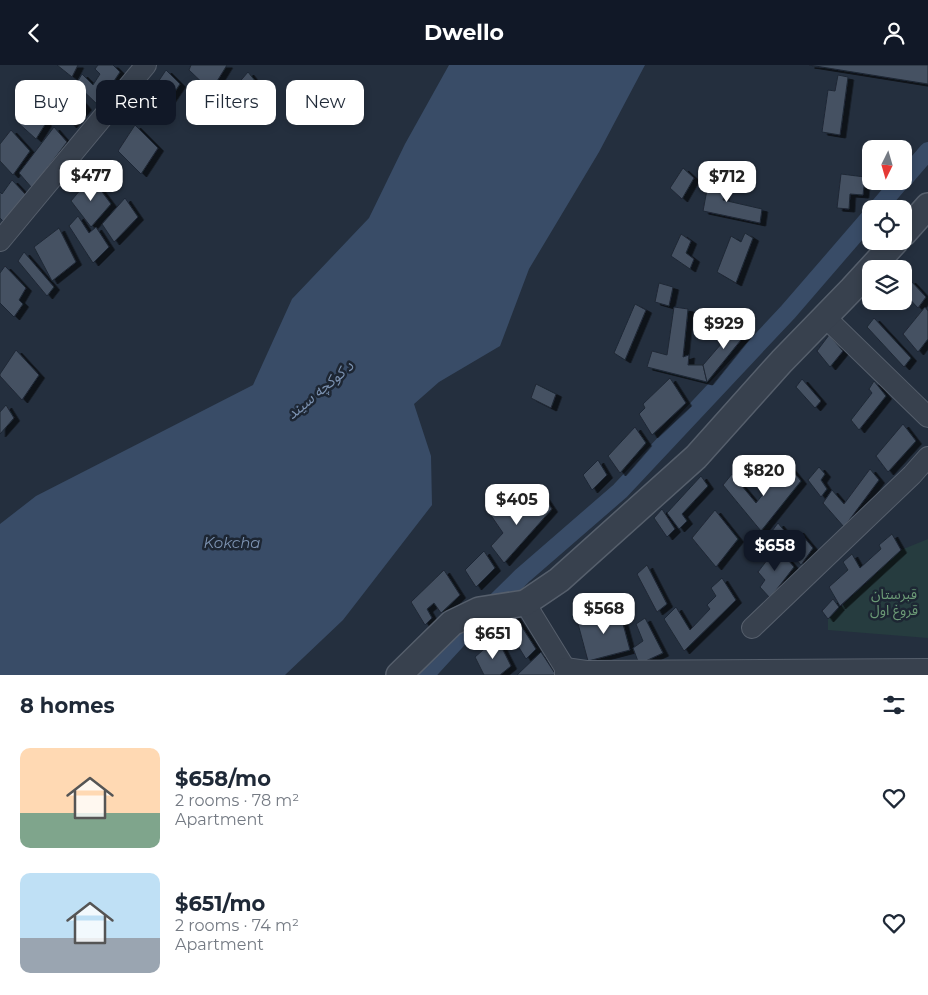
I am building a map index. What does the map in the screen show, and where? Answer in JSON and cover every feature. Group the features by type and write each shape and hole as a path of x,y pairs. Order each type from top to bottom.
{"street":[{"path":"0,241 146,65"},
{"path":"912,224 928,206"},
{"path":"399,675 452,623 479,610 525,603 559,580 696,457 782,361 888,250"},
{"path":"825,317 928,417"},
{"path":"752,628 912,475 928,457"},
{"path":"525,603 565,671 928,669"}],"green space":[{"name":"قبرستان قروغ اول","path":"928,539 928,638 828,630 828,619 901,550"}],"water":[{"name":"Kokcha","path":"449,65 645,65 599,152 529,269 500,346 439,382 414,404 431,456 432,505 343,620 285,675 0,675 0,524 36,496 253,385 292,299 369,218 405,144"}],"building":[{"path":"57,65 78,65 72,77"},
{"path":"98,65 113,65 120,72 115,80 96,80 100,74 95,69"},
{"path":"191,65 227,65 218,80 199,80 189,70"},
{"path":"809,65 928,65 928,84"},
{"path":"166,70 176,80 159,80"},
{"path":"248,72 254,80 241,80"},
{"path":"82,74 93,85 96,80 96,103 86,94 86,80 78,80"},
{"path":"838,75 848,77 840,135 822,132 828,90 835,91"},
{"path":"176,80 180,84 176,90"},
{"path":"21,125 45,125 36,139"},
{"path":"135,125 158,148 141,174 118,151"},
{"path":"54,127 67,142 32,188 19,173"},
{"path":"11,130 30,151 13,175 0,161 0,144"},
{"path":"683,168 694,178 682,199 670,188"},
{"path":"710,174 727,178 723,200 762,209 760,223 703,211"},
{"path":"841,174 862,177 863,195 850,194 849,209 837,208"},
{"path":"91,177 111,204 91,227 71,201"},
{"path":"12,180 26,195 6,224 0,218 0,192 2,194"},
{"path":"125,198 138,217 114,242 102,224"},
{"path":"78,216 89,233 96,227 109,247 93,263 69,226"},
{"path":"59,228 76,262 52,281 34,247"},
{"path":"745,233 753,238 736,283 717,272 731,236 741,242"},
{"path":"681,234 691,241 686,253 694,259 690,269 671,256"},
{"path":"24,252 54,287 47,296 18,261"},
{"path":"5,266 26,288 19,300 23,304 14,317 0,303 0,273"},
{"path":"912,282 926,297 918,308 912,302"},
{"path":"659,283 673,287 669,306 655,302"},
{"path":"635,304 646,310 625,360 614,353"},
{"path":"674,307 688,309 683,357 689,355 688,365 703,365 707,382 647,367 652,351 667,355"},
{"path":"925,307 928,311 928,339 918,352 903,334"},
{"path":"874,318 911,358 904,367 867,327"},
{"path":"740,322 749,330 707,382 703,365"},
{"path":"829,335 843,351 830,367 817,351"},
{"path":"16,350 39,375 22,400 0,376"},
{"path":"670,378 686,403 652,435 639,414 645,408 643,404"},
{"path":"802,379 821,401 815,408 796,387"},
{"path":"874,381 886,396 859,430 851,420 872,393 869,389"},
{"path":"536,384 556,394 551,408 531,398"},
{"path":"6,405 14,418 0,434 0,412"},
{"path":"903,424 916,441 888,472 876,456"},
{"path":"635,427 646,443 620,473 608,456"},
{"path":"598,460 607,475 592,490 583,475"},
{"path":"787,464 801,481 761,531 723,485 732,474 756,503"},
{"path":"819,467 825,474 821,480 827,489 821,497 808,480"},
{"path":"870,469 879,480 844,527 823,503 832,490 844,504"},
{"path":"701,476 708,486 682,514 687,521 679,529 667,513"},
{"path":"542,494 552,509 504,563 491,546 503,533 488,511 496,501 504,512 512,504 521,517"},
{"path":"662,509 675,529 667,537 654,518"},
{"path":"715,510 738,539 716,567 692,538"},
{"path":"778,523 791,539 798,530 813,548 801,565 772,531"},
{"path":"892,534 901,550 840,606 829,587 848,570 843,562 852,554 860,568 881,549 879,545"},
{"path":"777,547 794,567 770,598 760,587 765,580 758,572"},
{"path":"484,551 495,568 476,587 465,570"},
{"path":"647,565 667,604 657,612 637,574"},
{"path":"444,570 460,595 441,613 434,603 427,609 432,618 425,625 411,602"},
{"path":"722,578 736,600 684,651 664,619 676,607 690,630 710,609 707,605 716,596 711,588"},
{"path":"833,599 839,607 828,619 822,611"},
{"path":"619,609 630,650 588,661 577,620"},
{"path":"513,613 536,649 526,659 512,636 507,641 499,628"},
{"path":"645,618 663,653 639,664 633,648 643,641 636,624"},
{"path":"497,638 511,666 500,675 484,675 475,657"},
{"path":"541,652 556,675 517,675"}],"waterway":[{"path":"912,170 928,151"},
{"path":"885,200 893,190"},
{"path":"425,675 459,638 522,576 620,491 788,312 862,226"}],"water label":[{"name":"د کوکچه سیند","path":"320,390"}]}
